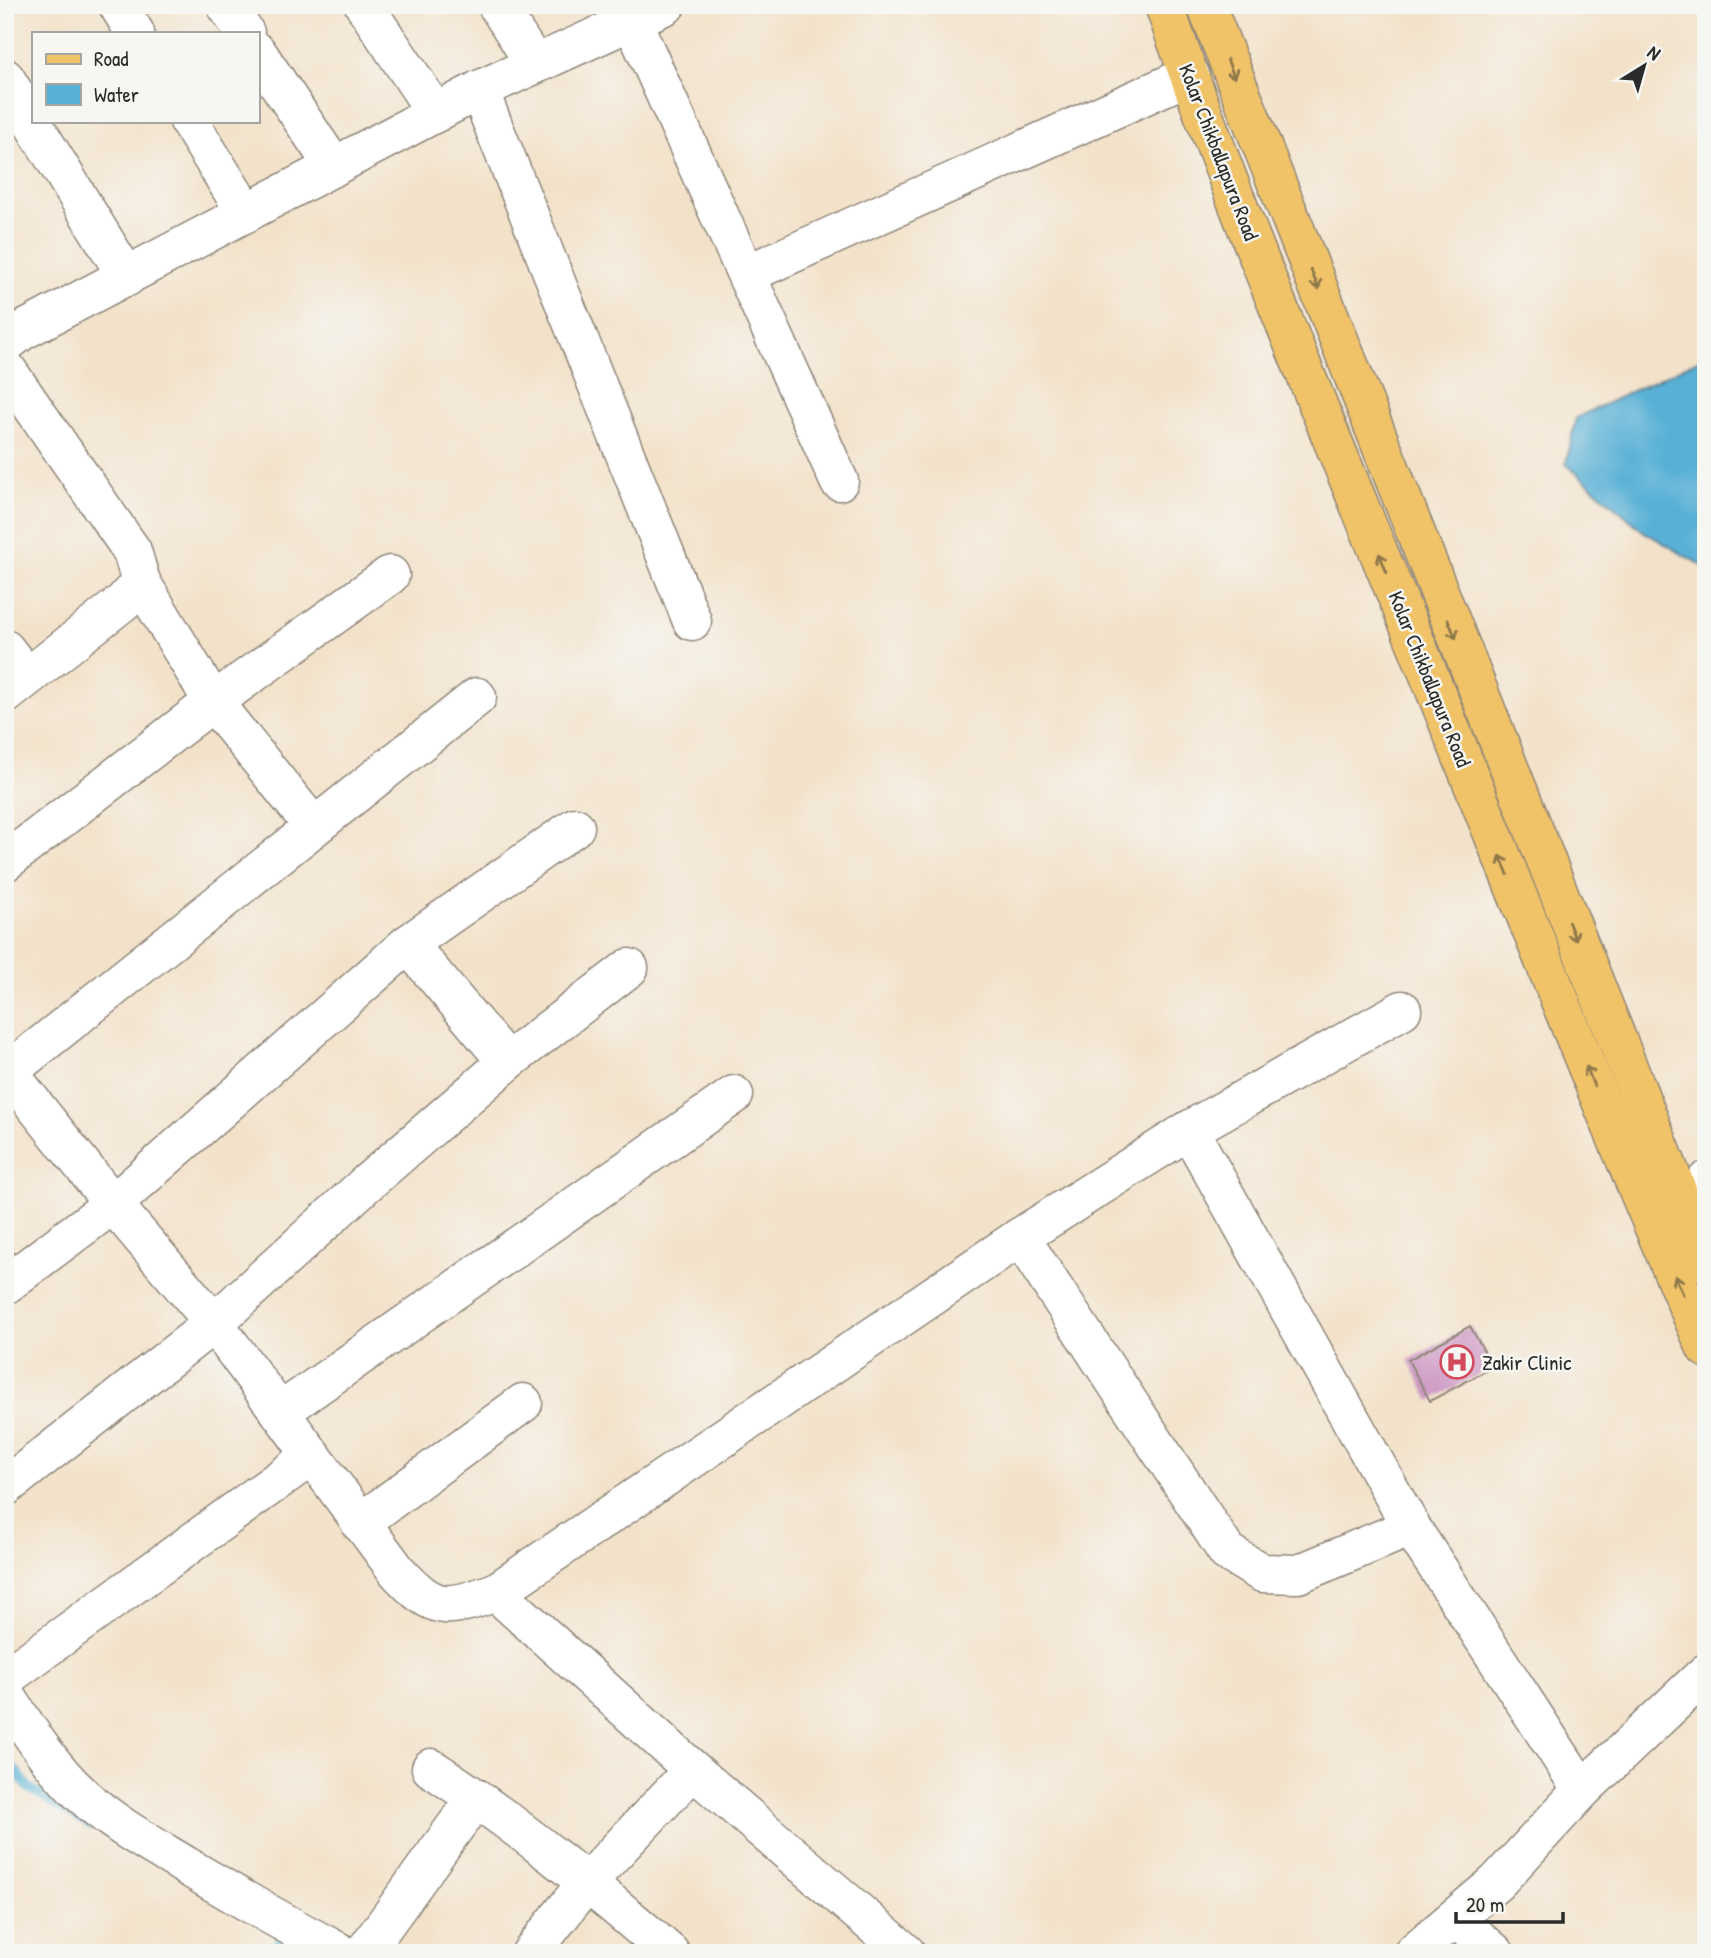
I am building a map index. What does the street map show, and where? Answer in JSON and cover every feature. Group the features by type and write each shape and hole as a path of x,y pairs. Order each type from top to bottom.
{"main road":[{"name":"Kolar Chikballapura Road","path":"1164,5 1232,189 1491,832 1596,1092 1706,1348"},
{"name":"Kolar Chikballapura Road","path":"1206,5 1694,1195 1706,1263"}],"street":[{"path":"118,5 134,32"},
{"path":"226,5 244,32"},
{"path":"364,5 436,113"},
{"path":"497,5 534,63"},
{"path":"5,344 22,331 479,90 642,10 747,274 839,481"},
{"path":"259,55 334,167"},
{"path":"747,274 1190,75"},
{"path":"5,78 127,277"},
{"path":"479,90 692,621"},
{"path":"190,122 246,213"},
{"path":"5,367 132,551 141,582 213,702 314,827"},
{"path":"5,862 213,702 390,575"},
{"path":"13,674 123,602 141,582"},
{"path":"477,697 6,1071 113,1204 214,1323 310,1457 420,1595 454,1607 496,1592 1020,1237 1189,1130 1402,1010"},
{"path":"5,1285 113,1204 408,944 575,827"},
{"path":"408,944 508,1062"},
{"path":"5,1487 214,1323 367,1184 508,1062 629,968"},
{"path":"280,1412 734,1095"},
{"path":"1189,1130 1411,1527 1582,1790"},
{"path":"1020,1237 1227,1552 1262,1573 1298,1574 1411,1527"},
{"path":"360,1523 523,1403"},
{"path":"5,1678 310,1457"},
{"path":"496,1592 693,1770 906,1953"},
{"path":"1413,1953 1497,1882 1582,1790 1706,1673"},
{"path":"5,1694 42,1749 82,1795 127,1830 276,1920 341,1953"},
{"path":"431,1768 477,1798 587,1882 670,1953"},
{"path":"531,1953 587,1882 693,1770"},
{"path":"364,1953 477,1798"},
{"path":"1455,1918 1495,1953"}],"water":[{"path":"1706,356 1706,568 1643,531 1566,464 1576,418"}],"building":[{"path":"1470,1326 1493,1367 1430,1401 1408,1360"}],"waterway":[{"path":"5,1757 29,1788 92,1826"},
{"path":"279,1941 298,1953"}],"place":[{"name":"Zakir Clinic","path":"1457,1362"}]}
